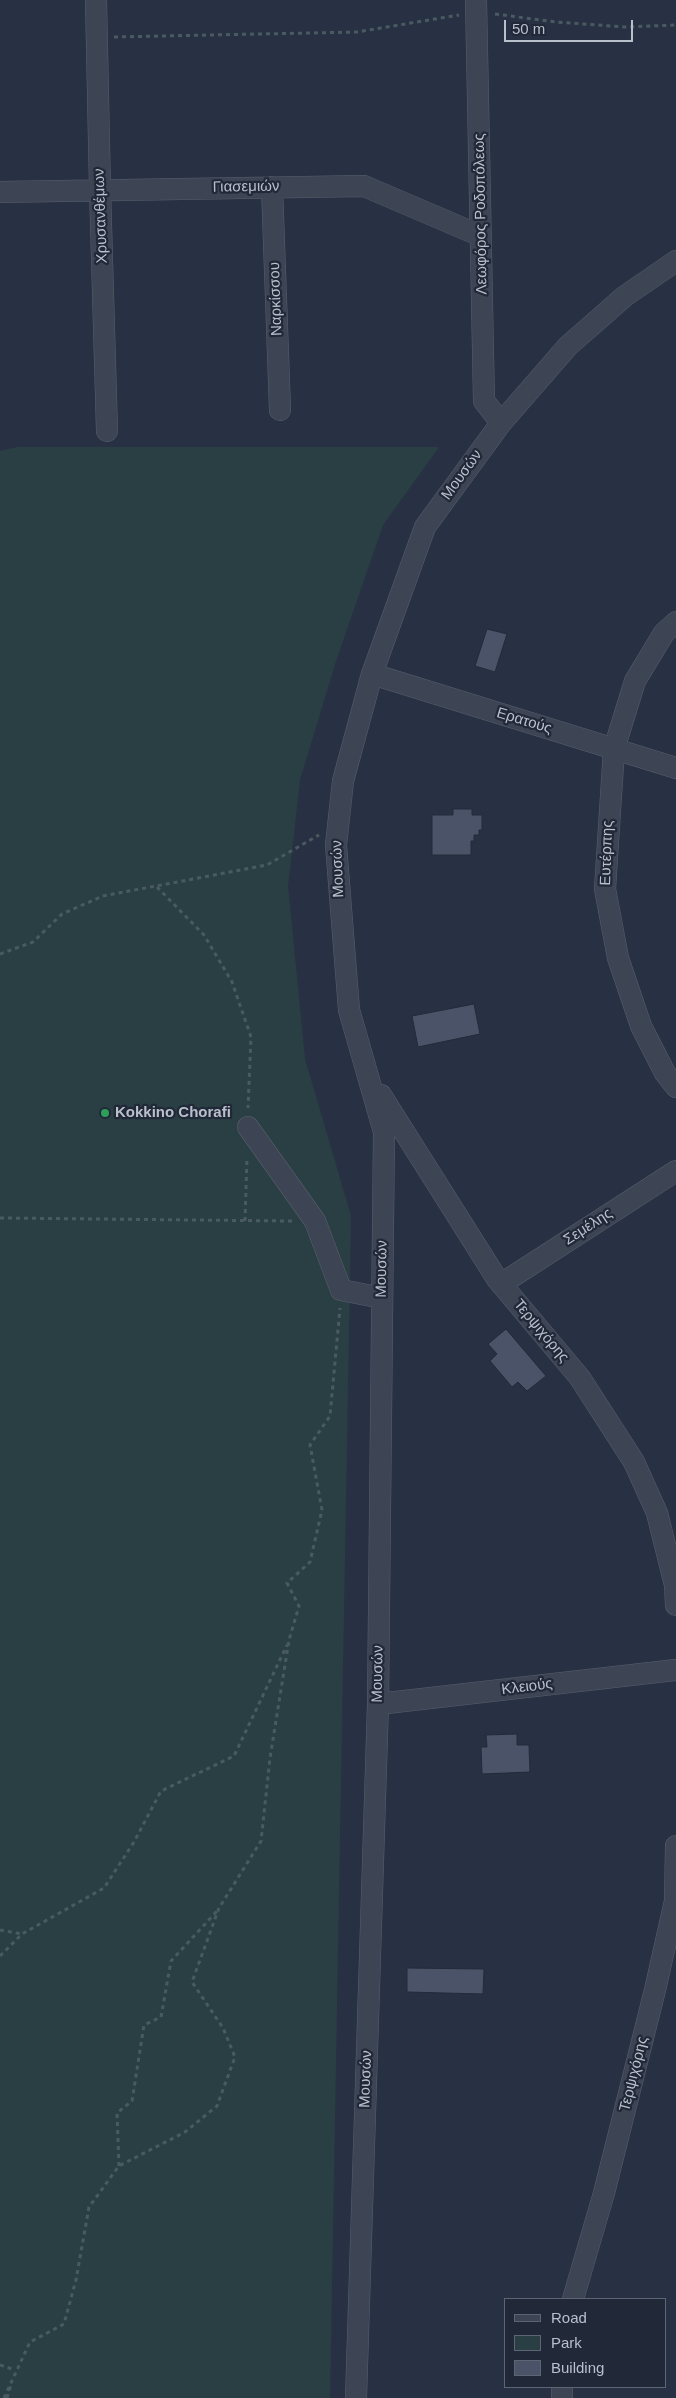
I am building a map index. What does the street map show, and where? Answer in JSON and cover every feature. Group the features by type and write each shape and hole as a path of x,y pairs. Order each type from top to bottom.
{"street":[{"name":"Χρυσανθέμων","path":"96,0 107,431"},
{"name":"Λεωφόρος Ροδοπόλεως","path":"476,6 484,401 500,423"},
{"name":"Γιασεμιών","path":"0,192 364,186 481,236"},
{"name":"Ναρκίσσου","path":"272,187 280,410"},
{"name":"Μουσών","path":"368,1074 349,1010 337,863 338,824 343,781 372,674 425,527 500,423 568,346 625,296 676,261"},
{"name":"Ευτέρπης","path":"676,622 664,633 635,682 614,749 605,889 618,958 641,1026 666,1073 676,1087"},
{"name":"Ερατούς","path":"372,674 676,768"},
{"name":"Τερψιχόρης","path":"368,1074 393,1131 501,1284 580,1378 634,1462 657,1513 675,1584 676,1605"},
{"path":"248,1127 315,1222 341,1290 382,1298"},
{"name":"Μουσών","path":"356,2398 378,1704 382,1298 393,1131"},
{"name":"Σεμέλης","path":"501,1284 676,1171"},
{"name":"Κλειούς","path":"378,1704 676,1670"},
{"name":"Τερψιχόρης","path":"573,2298 604,2193 655,1990 675,1901 676,1846"}],"path":[{"path":"98,37 357,32 476,6 556,22 625,27 676,25"},
{"path":"0,954 32,942 62,914 103,896 267,865 338,824"},
{"path":"157,887 204,935 232,982 251,1038 245,1221"},
{"path":"0,1218 315,1222"},
{"path":"4,2398 15,2370 30,2342 64,2324 76,2280 89,2207 119,2166 185,2132 217,2106 235,2057 223,2028 192,1982 220,1908 261,1841 270,1758 289,1640 299,1606 287,1583 310,1562 322,1510 310,1445 330,1416 341,1290"},
{"path":"0,1956 22,1934 104,1888 134,1842 161,1791 234,1756 289,1640"},
{"path":"119,2166 117,2113 132,2101 144,2025 162,2018 171,1961 220,1908"},
{"path":"0,1930 22,1934"},
{"path":"0,2365 15,2370"},
{"path":"7,2398 15,2370"}],"green space":[{"path":"17,447 439,447 383,525 335,664 300,780 288,886 305,1059 351,1216 330,2398 0,2398 0,451"}],"building":[{"path":"487,629 507,634 495,672 475,666"},
{"path":"453,809 472,809 472,815 482,815 482,830 479,830 479,835 474,835 474,841 471,841 471,855 432,855 432,815 453,815"},
{"path":"474,1004 480,1034 418,1047 412,1016"},
{"path":"506,1329 546,1376 527,1391 518,1382 512,1387 490,1361 497,1354 488,1344"},
{"path":"517,1734 517,1745 529,1745 530,1772 482,1774 481,1747 487,1747 486,1735"},
{"path":"407,1968 484,1969 483,1994 407,1992"}],"place":[{"name":"Kokkino Chorafi","path":"105,1113"}]}
